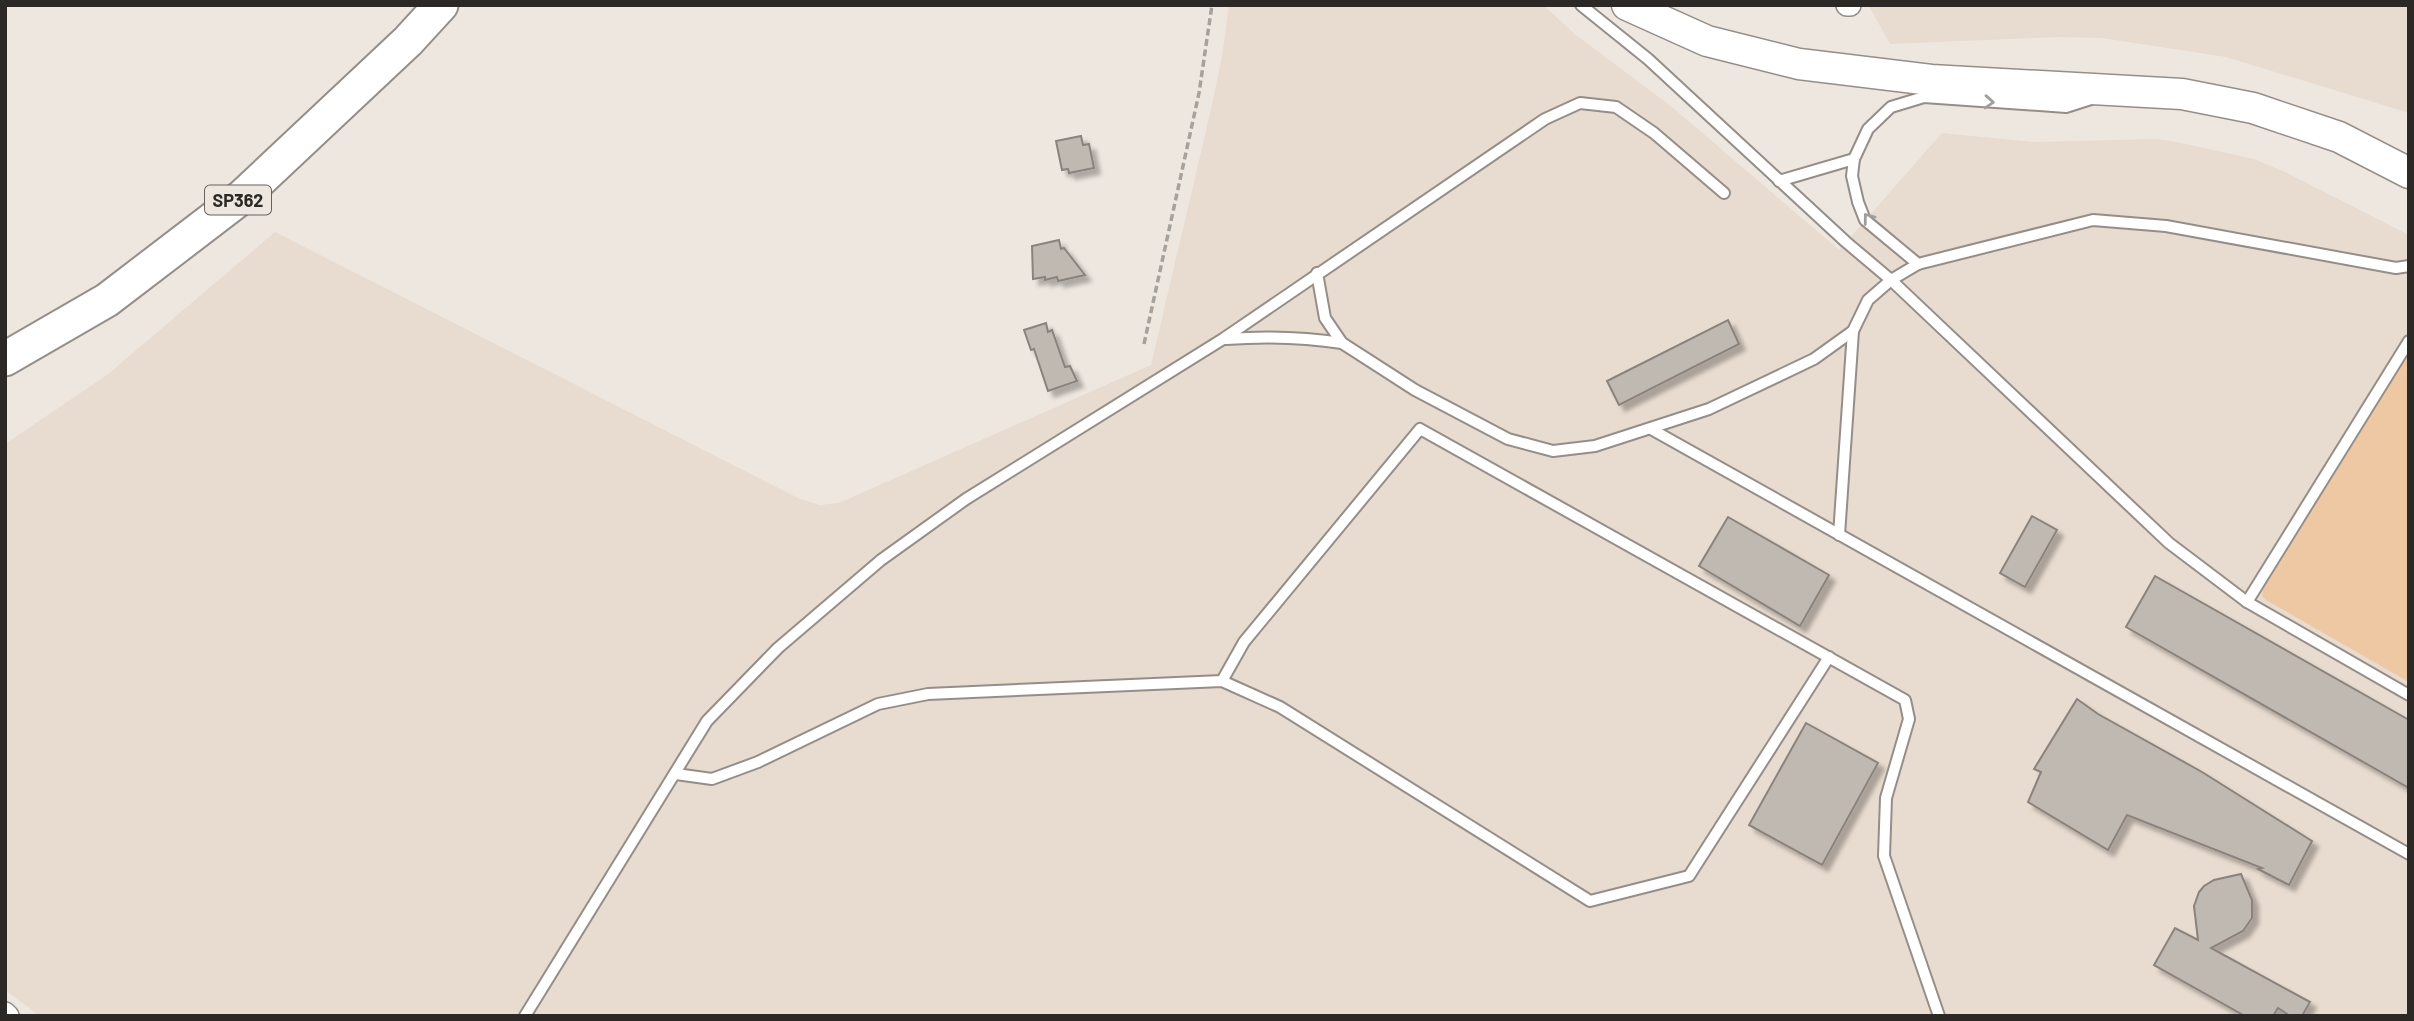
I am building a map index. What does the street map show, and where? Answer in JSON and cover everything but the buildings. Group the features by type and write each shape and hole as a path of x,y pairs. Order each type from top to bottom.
{"main road":[{"name":"SP362","path":"5,359 107,300 243,196 408,41 441,5"},
{"path":"1627,5 1707,41 1799,64 1931,80 2182,94 2253,108 2339,138 2409,173"}],"lane":[{"path":"1581,5 1648,59 1846,242 1891,280 2169,542 2248,602 2409,695"},
{"path":"1918,264 1865,220 1852,176 1854,159 1868,129 1891,107 1924,97 2066,107 2115,91"},
{"path":"525,1016 707,721 778,648 881,560 966,499 1223,339 1545,119 1580,103 1616,107 1654,133 1724,193"},
{"path":"1779,181 1854,159"},
{"path":"1839,534 1853,331 1868,300 1891,280 1918,264 2093,220 2166,226 2396,268 2409,266"},
{"path":"1317,273 1325,318 1342,343 1415,390 1508,439 1553,451 1595,446 1709,409 1814,359 1853,331"},
{"path":"1223,339 1269,335 1342,343"},
{"path":"2248,602 2409,341"},
{"path":"1222,681 1244,642 1420,429 1905,700 1909,719 1886,799 1884,856 1939,1016"},
{"path":"1651,429 2409,854"},
{"path":"676,774 712,779 758,762 878,704 928,694 1222,681 1280,707 1590,901 1689,876 1829,657"}],"path":[{"path":"1144,344 1199,93 1212,5"}],"shaded area":[{"path":"1229,5 1543,5 1576,35 1672,107 1839,250 1942,133 2035,142 2156,139 2177,142 2254,159 2409,235 2409,1016 40,1016 5,990 5,444 107,375 275,232 800,499 820,505 839,503 1151,365 1210,114"},
{"path":"2409,5 2409,113 2226,57 2102,38 2059,37 1890,44 1869,6"},
{"path":"2409,354 2409,682 2262,596 2263,590"}]}
